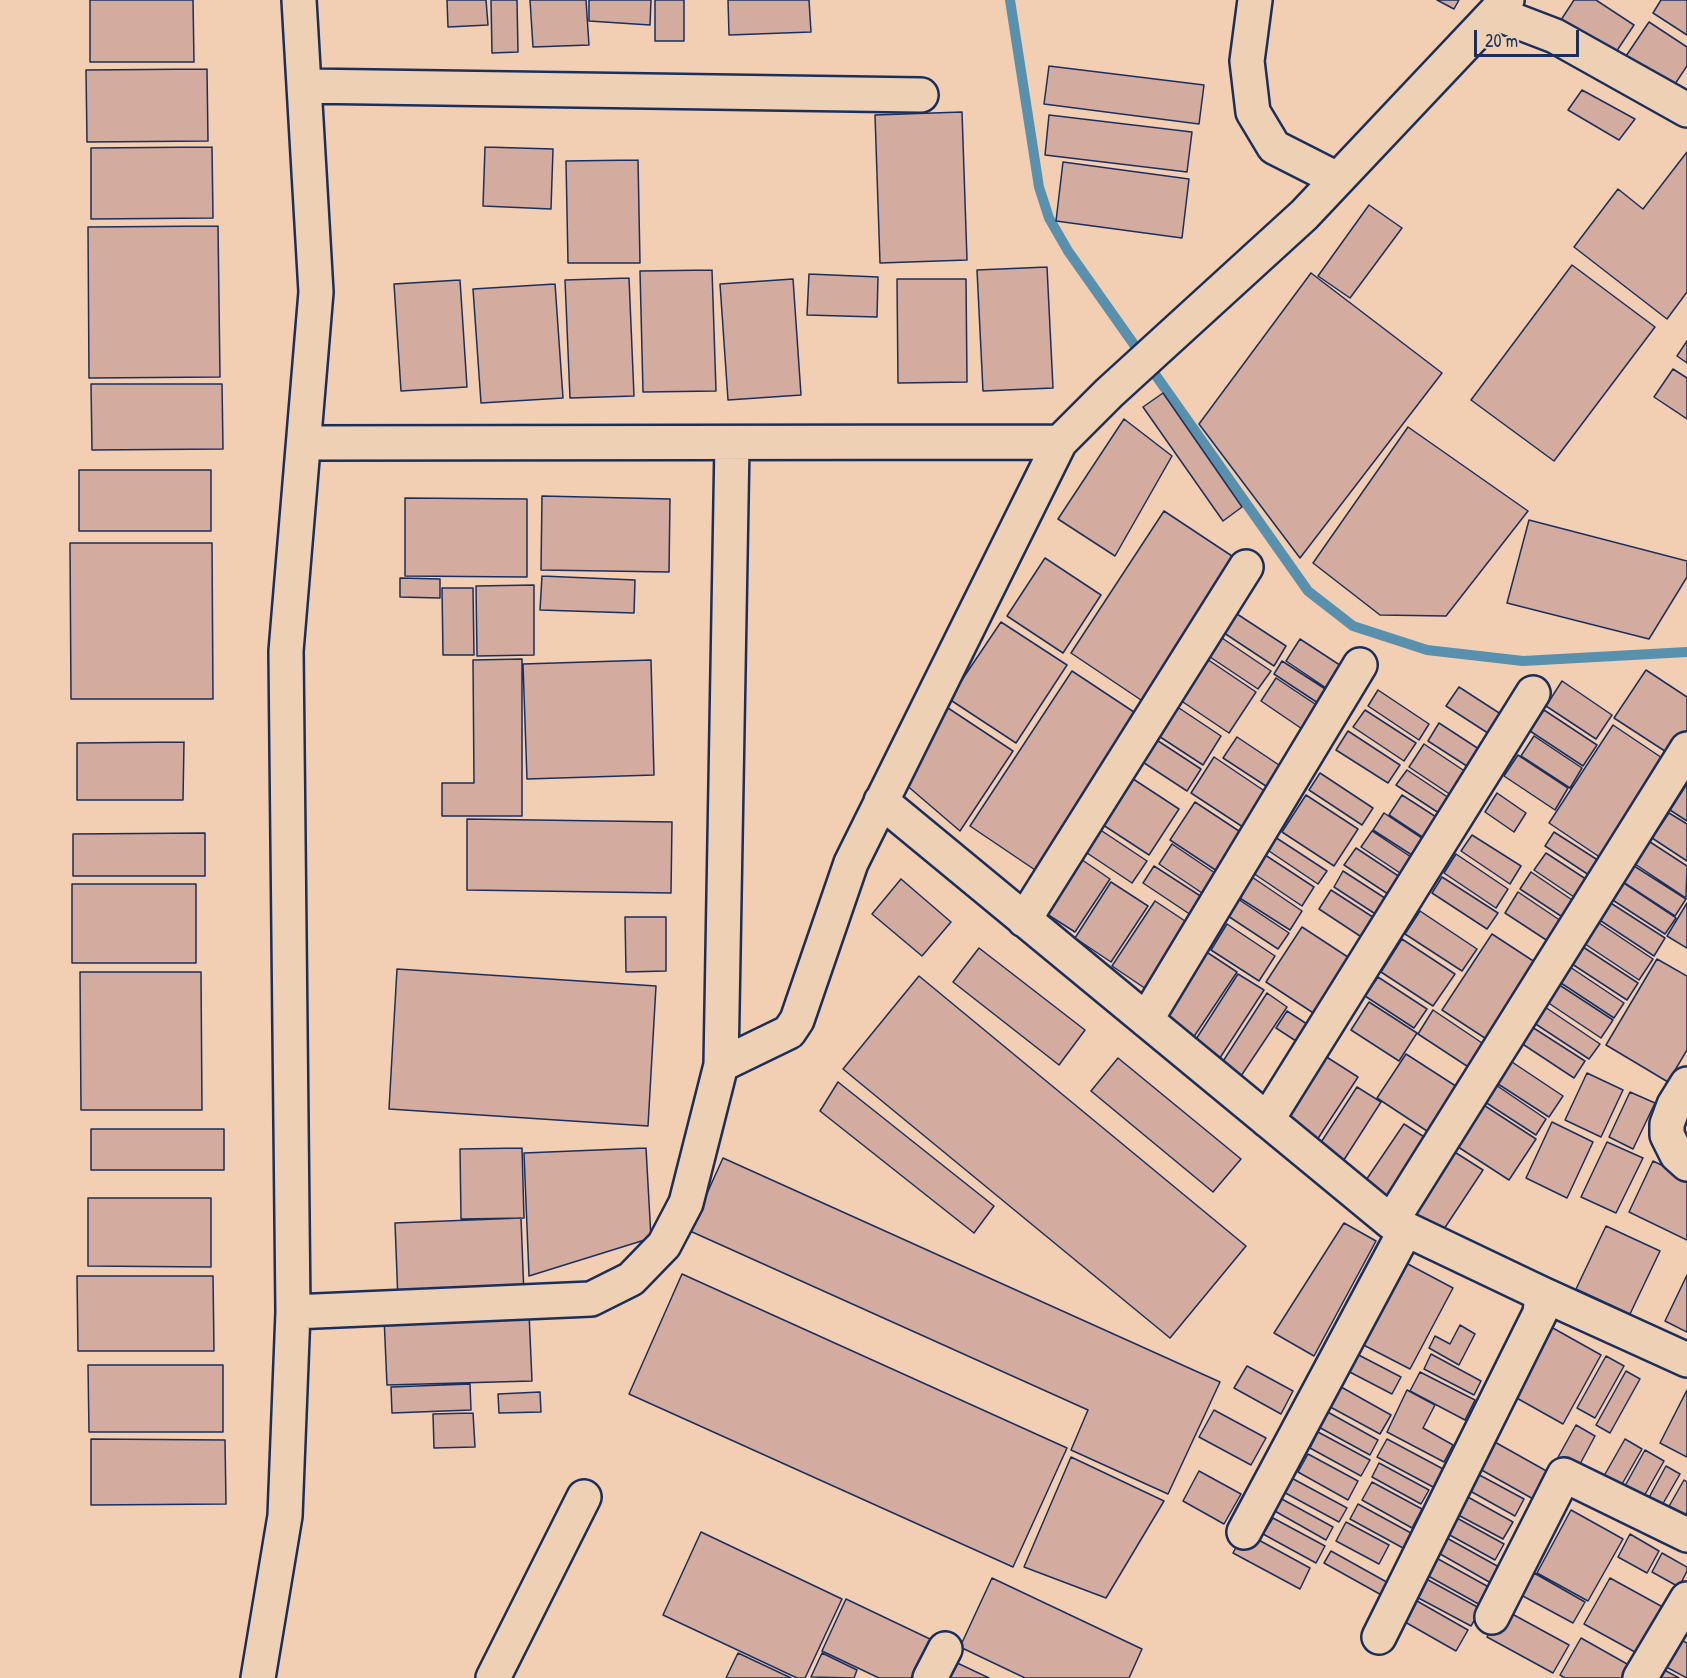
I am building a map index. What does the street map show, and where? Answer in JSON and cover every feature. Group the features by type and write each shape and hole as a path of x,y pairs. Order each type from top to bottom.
{"street":[{"path":"258,1678 285,1516 293,1312 286,651 316,292 299,0"},
{"path":"1255,0 1247,61 1253,112 1274,147 1337,179"},
{"path":"721,1065 789,1032 797,1020 851,862 881,801 1060,442 1109,393 1304,215 1501,6 1687,110"},
{"path":"304,86 921,94"},
{"path":"304,443 1060,442"},
{"path":"293,1312 591,1299 631,1279 664,1245 686,1203 721,1065 732,444"},
{"path":"1024,920 1246,567"},
{"path":"1146,1020 1360,665"},
{"path":"1268,1120 1533,693"},
{"path":"1244,1532 1398,1225 1687,749"},
{"path":"881,801 1398,1225 1687,1360"},
{"path":"1687,1084 1674,1105 1667,1124 1667,1135 1677,1155 1687,1164"},
{"path":"1379,1637 1540,1314 1542,1294"},
{"path":"1491,1617 1564,1475 1687,1535"},
{"path":"493,1678 584,1497"},
{"path":"1640,1678 1687,1599"},
{"path":"930,1678 945,1649"}],"building":[{"path":"90,0 193,0 194,62 90,62"},
{"path":"447,0 486,0 488,25 448,27"},
{"path":"491,0 517,0 518,52 492,53"},
{"path":"530,0 586,0 589,45 533,47"},
{"path":"589,0 651,0 650,25 589,21"},
{"path":"655,0 684,0 684,41 655,41"},
{"path":"728,0 809,0 811,32 729,35"},
{"path":"1437,0 1459,0 1454,9"},
{"path":"1574,0 1596,0 1634,25 1612,58 1559,23"},
{"path":"1661,0 1687,0 1687,35 1653,13"},
{"path":"1649,22 1687,47 1687,66 1669,93 1622,62"},
{"path":"1049,66 1204,85 1199,124 1044,104"},
{"path":"207,69 208,141 87,142 86,70"},
{"path":"1582,90 1635,119 1619,140 1568,110"},
{"path":"962,112 967,260 880,263 875,115"},
{"path":"1049,115 1192,132 1187,172 1045,155"},
{"path":"212,147 213,218 91,219 91,148"},
{"path":"485,147 553,149 551,209 483,206"},
{"path":"1687,152 1687,292 1667,319 1574,247 1618,189 1643,209"},
{"path":"638,160 640,263 568,263 566,161"},
{"path":"1063,162 1189,179 1182,238 1056,221"},
{"path":"1369,205 1402,228 1350,298 1318,276"},
{"path":"218,226 220,377 89,378 88,227"},
{"path":"1572,265 1655,327 1554,461 1471,400"},
{"path":"1047,267 1053,388 983,391 977,270"},
{"path":"712,270 716,391 643,392 640,271"},
{"path":"1311,273 1442,373 1300,558 1199,424"},
{"path":"809,274 878,277 877,317 807,315"},
{"path":"629,278 634,396 570,398 565,280"},
{"path":"793,279 801,395 728,400 720,284"},
{"path":"897,279 966,279 967,382 898,383"},
{"path":"460,280 467,387 401,391 394,284"},
{"path":"555,284 563,398 481,403 473,289"},
{"path":"1687,341 1687,363 1677,356"},
{"path":"1673,369 1687,378 1687,419 1654,397"},
{"path":"91,384 222,384 223,449 92,450"},
{"path":"1163,393 1242,507 1223,521 1143,407"},
{"path":"1124,419 1172,456 1115,556 1058,519"},
{"path":"1408,427 1528,511 1446,616 1380,615 1313,563"},
{"path":"79,470 211,470 211,531 79,531"},
{"path":"542,496 670,499 669,572 541,570"},
{"path":"405,498 527,499 527,577 405,576"},
{"path":"1164,511 1238,560 1144,702 1071,653"},
{"path":"1529,520 1687,561 1687,577 1649,639 1507,603"},
{"path":"70,543 212,543 213,699 71,699"},
{"path":"1045,558 1101,595 1063,653 1007,616"},
{"path":"542,576 635,580 634,613 540,610"},
{"path":"400,578 440,579 440,598 400,597"},
{"path":"534,585 534,655 477,656 476,586"},
{"path":"442,588 473,588 474,655 443,655"},
{"path":"1234,612 1286,646 1274,666 1221,631"},
{"path":"1001,622 1067,665 1016,743 949,699"},
{"path":"1216,634 1271,671 1258,689 1204,653"},
{"path":"1300,639 1352,673 1338,696 1286,661"},
{"path":"1201,655 1256,692 1229,733 1174,696"},
{"path":"522,659 522,816 442,816 442,783 474,783 473,660"},
{"path":"651,660 654,775 527,779 523,664"},
{"path":"1282,661 1333,694 1324,707 1274,674"},
{"path":"1646,670 1687,697 1687,738 1674,757 1614,718"},
{"path":"1072,671 1143,718 1041,874 970,826"},
{"path":"1276,678 1327,712 1311,735 1261,701"},
{"path":"1562,681 1612,715 1596,739 1546,706"},
{"path":"1459,687 1510,720 1497,739 1446,706"},
{"path":"1378,690 1429,724 1419,740 1368,706"},
{"path":"1170,702 1221,736 1203,765 1151,731"},
{"path":"948,708 1013,751 960,831 904,783"},
{"path":"1365,710 1416,743 1404,761 1353,727"},
{"path":"1544,710 1597,745 1583,766 1530,731"},
{"path":"1439,723 1485,753 1473,770 1428,741"},
{"path":"1613,725 1674,766 1610,864 1549,823"},
{"path":"1348,731 1400,765 1388,783 1336,750"},
{"path":"1149,735 1201,769 1187,791 1135,757"},
{"path":"1534,736 1582,768 1570,788 1521,756"},
{"path":"1237,737 1285,769 1272,790 1223,758"},
{"path":"184,742 183,800 77,800 77,743"},
{"path":"1424,744 1466,772 1451,795 1409,767"},
{"path":"1518,755 1568,788 1555,810 1504,776"},
{"path":"1214,757 1275,798 1252,833 1191,793"},
{"path":"1407,770 1455,802 1445,817 1396,785"},
{"path":"1124,773 1179,809 1149,855 1094,819"},
{"path":"1320,773 1373,808 1362,825 1309,790"},
{"path":"1687,784 1687,821 1670,810"},
{"path":"1497,793 1526,813 1514,832 1485,812"},
{"path":"1306,795 1358,829 1334,866 1282,832"},
{"path":"1402,795 1447,824 1433,844 1389,815"},
{"path":"1195,802 1248,837 1223,875 1170,840"},
{"path":"1384,813 1429,843 1418,859 1373,830"},
{"path":"1669,813 1687,824 1687,861 1652,838"},
{"path":"467,819 672,822 671,893 467,890"},
{"path":"1093,825 1147,861 1132,883 1078,847"},
{"path":"1372,831 1420,863 1409,879 1361,847"},
{"path":"1554,832 1607,866 1598,881 1545,846"},
{"path":"205,833 205,876 73,876 73,834"},
{"path":"1472,835 1521,866 1510,884 1461,851"},
{"path":"1275,837 1327,871 1318,884 1266,849"},
{"path":"1644,838 1687,866 1686,898 1629,860"},
{"path":"1172,844 1218,875 1205,895 1159,864"},
{"path":"1356,848 1406,881 1394,898 1344,865"},
{"path":"1259,851 1314,887 1302,906 1247,869"},
{"path":"1546,853 1595,885 1583,903 1534,870"},
{"path":"1456,854 1508,889 1496,908 1444,873"},
{"path":"1075,855 1110,879 1075,932 1039,909"},
{"path":"1631,864 1686,899 1675,916 1620,880"},
{"path":"1154,866 1202,897 1191,915 1143,883"},
{"path":"1343,871 1391,902 1380,917 1334,887"},
{"path":"1531,872 1581,906 1570,922 1520,889"},
{"path":"1249,875 1302,911 1290,930 1235,895"},
{"path":"1442,877 1498,913 1487,929 1432,893"},
{"path":"901,879 951,922 922,956 872,914"},
{"path":"1619,880 1676,918 1665,934 1608,897"},
{"path":"1111,882 1148,906 1111,962 1075,938"},
{"path":"72,884 196,884 196,963 72,963"},
{"path":"1331,890 1382,923 1369,942 1319,909"},
{"path":"1518,892 1570,927 1557,947 1505,913"},
{"path":"1238,899 1289,933 1278,949 1228,916"},
{"path":"1606,900 1665,938 1654,956 1595,917"},
{"path":"1155,901 1191,925 1149,991 1112,966"},
{"path":"1687,903 1687,948 1667,936"},
{"path":"1420,911 1477,949 1462,971 1405,934"},
{"path":"625,917 666,917 666,971 626,972"},
{"path":"1596,921 1653,959 1639,980 1582,942"},
{"path":"1227,924 1275,956 1259,981 1211,950"},
{"path":"1302,927 1357,963 1321,1018 1266,982"},
{"path":"1492,934 1544,968 1494,1044 1442,1010"},
{"path":"1402,939 1455,974 1433,1006 1381,972"},
{"path":"1580,945 1638,983 1627,1000 1569,962"},
{"path":"979,948 1085,1030 1059,1065 953,982"},
{"path":"1202,949 1237,972 1189,1044 1153,1021"},
{"path":"1657,959 1687,976 1687,1050 1668,1082 1606,1045"},
{"path":"1570,967 1624,1003 1614,1018 1561,983"},
{"path":"397,969 656,986 648,1126 389,1109"},
{"path":"80,972 201,972 202,1110 81,1110"},
{"path":"1238,974 1264,990 1216,1064 1191,1047"},
{"path":"919,976 1246,1246 1170,1338 843,1069"},
{"path":"1378,977 1427,1009 1414,1028 1365,996"},
{"path":"1558,984 1613,1020 1601,1038 1547,1002"},
{"path":"1267,993 1287,1007 1237,1082 1218,1069"},
{"path":"1369,1002 1417,1033 1399,1061 1351,1030"},
{"path":"1539,1003 1600,1044 1589,1059 1528,1019"},
{"path":"1433,1010 1491,1049 1476,1072 1418,1034"},
{"path":"1287,1011 1310,1026 1299,1043 1276,1028"},
{"path":"1532,1027 1585,1061 1574,1078 1521,1043"},
{"path":"1406,1054 1465,1092 1436,1137 1377,1098"},
{"path":"1325,1056 1358,1077 1315,1143 1282,1120"},
{"path":"1118,1058 1241,1159 1213,1192 1091,1091"},
{"path":"1509,1060 1563,1096 1549,1117 1495,1082"},
{"path":"1587,1073 1623,1090 1601,1137 1565,1120"},
{"path":"838,1082 994,1206 974,1233 820,1111"},
{"path":"1493,1083 1546,1119 1536,1135 1482,1100"},
{"path":"1357,1087 1381,1102 1340,1166 1316,1150"},
{"path":"1630,1092 1655,1103 1633,1149 1609,1137"},
{"path":"1479,1102 1536,1139 1509,1180 1452,1143"},
{"path":"1552,1122 1593,1142 1567,1198 1526,1178"},
{"path":"1404,1124 1432,1142 1388,1208 1360,1189"},
{"path":"91,1129 224,1129 224,1170 91,1170"},
{"path":"1607,1142 1643,1158 1616,1213 1581,1197"},
{"path":"522,1148 524,1218 461,1219 460,1149"},
{"path":"646,1148 651,1238 529,1276 524,1153"},
{"path":"1453,1151 1483,1170 1442,1232 1413,1213"},
{"path":"723,1158 1220,1382 1168,1494 1071,1450 1088,1410 690,1231"},
{"path":"1653,1161 1687,1177 1687,1240 1629,1212"},
{"path":"88,1198 211,1198 211,1267 88,1266"},
{"path":"521,1218 524,1296 398,1301 395,1223"},
{"path":"1344,1223 1376,1241 1314,1356 1274,1333"},
{"path":"1606,1226 1660,1251 1630,1314 1576,1289"},
{"path":"1389,1254 1453,1288 1410,1369 1346,1336"},
{"path":"682,1274 1067,1448 1013,1567 629,1394"},
{"path":"1687,1275 1687,1332 1665,1321"},
{"path":"77,1276 213,1276 214,1351 78,1351"},
{"path":"529,1313 532,1381 387,1385 384,1317"},
{"path":"1544,1323 1601,1355 1563,1424 1506,1392"},
{"path":"1460,1325 1475,1334 1459,1365 1429,1348 1435,1336 1450,1344"},
{"path":"1351,1351 1401,1377 1392,1394 1342,1368"},
{"path":"1431,1354 1481,1381 1474,1395 1424,1369"},
{"path":"1606,1356 1624,1366 1595,1418 1577,1408"},
{"path":"88,1365 223,1365 223,1432 89,1432"},
{"path":"1247,1366 1293,1391 1281,1414 1234,1388"},
{"path":"1626,1371 1640,1379 1610,1433 1596,1425"},
{"path":"1420,1372 1475,1400 1465,1420 1410,1391"},
{"path":"1334,1383 1391,1415 1380,1434 1323,1403"},
{"path":"470,1384 471,1410 392,1413 391,1387"},
{"path":"1407,1390 1435,1405 1423,1428 1453,1445 1444,1462 1387,1432"},
{"path":"1687,1390 1687,1457 1660,1443"},
{"path":"540,1392 541,1412 499,1413 498,1394"},
{"path":"1214,1410 1266,1438 1251,1465 1199,1437"},
{"path":"1324,1410 1378,1440 1370,1455 1315,1425"},
{"path":"473,1413 475,1447 434,1448 433,1414"},
{"path":"1576,1425 1595,1436 1572,1479 1552,1468"},
{"path":"1318,1432 1370,1460 1361,1476 1310,1448"},
{"path":"91,1439 225,1440 226,1504 91,1505"},
{"path":"1387,1439 1445,1470 1435,1488 1377,1457"},
{"path":"1625,1439 1642,1449 1613,1500 1596,1490"},
{"path":"1493,1441 1550,1473 1535,1500 1478,1468"},
{"path":"1645,1450 1664,1461 1635,1512 1616,1502"},
{"path":"1308,1454 1358,1481 1348,1500 1298,1472"},
{"path":"1071,1457 1164,1501 1106,1598 1024,1567"},
{"path":"1379,1463 1429,1490 1421,1504 1372,1477"},
{"path":"1666,1466 1680,1474 1653,1521 1640,1514"},
{"path":"1199,1471 1241,1494 1224,1524 1183,1501"},
{"path":"1472,1471 1524,1499 1515,1516 1463,1487"},
{"path":"1286,1475 1347,1508 1339,1522 1278,1489"},
{"path":"1684,1480 1687,1482 1687,1512 1677,1531 1660,1522"},
{"path":"1372,1482 1422,1509 1412,1528 1362,1500"},
{"path":"1457,1491 1513,1522 1503,1539 1447,1509"},
{"path":"1280,1498 1333,1527 1326,1540 1273,1510"},
{"path":"1358,1504 1411,1533 1403,1548 1350,1519"},
{"path":"1571,1510 1623,1539 1588,1601 1537,1573"},
{"path":"1446,1512 1504,1544 1495,1560 1437,1528"},
{"path":"1273,1518 1325,1546 1316,1563 1263,1534"},
{"path":"1346,1522 1389,1545 1379,1564 1336,1541"},
{"path":"701,1532 842,1599 805,1678 797,1678 663,1615"},
{"path":"1244,1532 1310,1568 1300,1589 1233,1553"},
{"path":"1436,1532 1499,1567 1491,1583 1428,1547"},
{"path":"1630,1534 1659,1551 1647,1573 1618,1557"},
{"path":"1331,1551 1392,1585 1385,1597 1324,1563"},
{"path":"1662,1553 1687,1567 1679,1587 1652,1572"},
{"path":"1431,1555 1494,1590 1484,1607 1421,1572"},
{"path":"1534,1573 1585,1602 1573,1623 1521,1595"},
{"path":"1421,1576 1481,1609 1471,1626 1411,1594"},
{"path":"992,1578 1142,1649 1129,1678 1025,1678 960,1647"},
{"path":"1610,1578 1670,1611 1644,1657 1584,1624"},
{"path":"1410,1597 1468,1630 1456,1651 1398,1618"},
{"path":"846,1599 930,1639 911,1678 879,1678 822,1651"},
{"path":"1503,1609 1569,1645 1553,1673 1487,1637"},
{"path":"1672,1635 1687,1643 1687,1678 1657,1662"},
{"path":"1581,1638 1636,1669 1631,1678 1565,1678 1560,1675"},
{"path":"738,1653 791,1678 726,1678"},
{"path":"822,1653 857,1670 854,1678 811,1677"},
{"path":"953,1661 989,1678 945,1678"},
{"path":"1655,1665 1679,1678 1648,1678"}],"waterway":[{"path":"1010,0 1039,187 1049,218 1068,251 1308,591 1353,626 1427,650 1523,661 1687,652"}]}
